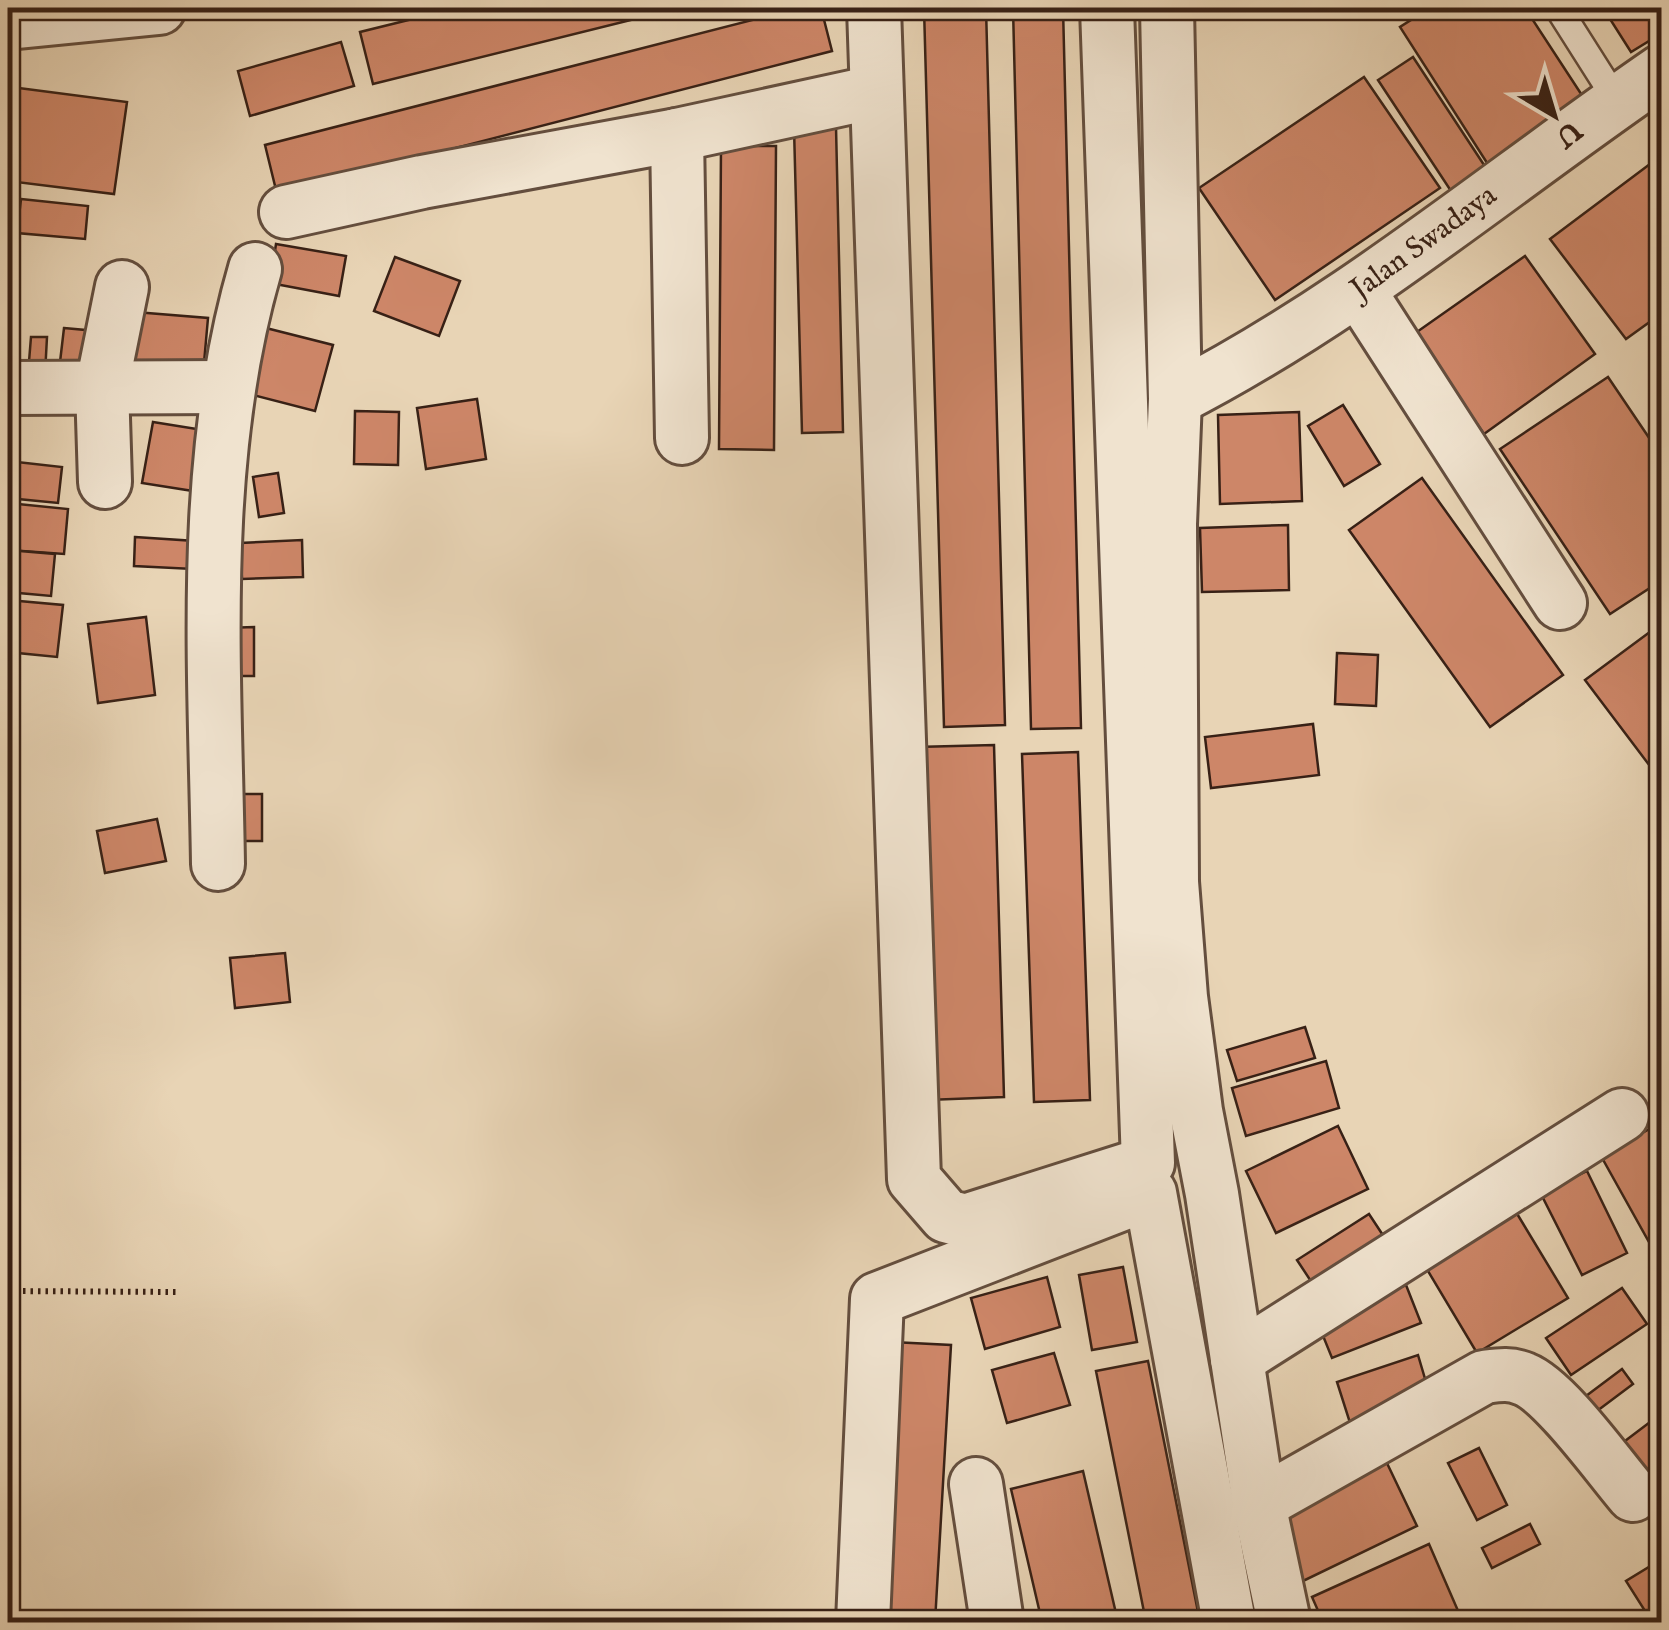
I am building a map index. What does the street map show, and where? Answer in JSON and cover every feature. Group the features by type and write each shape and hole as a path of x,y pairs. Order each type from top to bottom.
{"street":[{"path":"8,23 159,8"},
{"path":"874,8 914,1179 946,1216 965,1222 1148,1163 1107,8"},
{"path":"1166,8 1175,399 1170,524 1172,882 1196,1112 1259,1504 1284,1622"},
{"name":"Jalan Swadaya","path":"1175,399 1240,366 1359,291 1662,70"},
{"path":"286,212 875,92"},
{"path":"677,135 682,438"},
{"path":"218,864 214,596 228,388 256,269"},
{"path":"104,482 102,386 122,287"},
{"path":"1359,291 1560,603"},
{"path":"8,388 228,388"},
{"path":"1237,1359 1622,1115"},
{"path":"863,1622 877,1299 1150,1194 1229,1622"},
{"path":"1259,1504 1484,1377 1506,1374 1528,1380 1555,1403 1633,1495"},
{"path":"976,1484 997,1622"}],"lane":[{"path":"1558,8 1618,101"}],"path":[{"path":"8,1291 179,1292"}],"building":[{"path":"457,8 679,8 373,84 360,32"},
{"path":"799,8 821,8 832,51 277,194 265,145"},
{"path":"924,8 986,8 1005,725 944,727"},
{"path":"1013,8 1063,8 1081,728 1031,729"},
{"path":"1430,8 1525,8 1587,103 1489,166 1400,27"},
{"path":"1603,8 1662,8 1662,33 1631,52"},
{"path":"341,42 354,86 250,116 238,71"},
{"path":"1413,57 1486,168 1451,191 1378,80"},
{"path":"1364,77 1440,188 1275,300 1199,188"},
{"path":"11,87 127,102 114,194 8,181"},
{"path":"836,127 843,432 802,433 794,128"},
{"path":"721,146 776,146 774,450 719,449"},
{"path":"1662,155 1662,313 1626,339 1550,239"},
{"path":"21,199 88,206 85,239 17,233"},
{"path":"276,244 346,256 339,296 270,283"},
{"path":"1525,256 1595,354 1484,434 1414,334"},
{"path":"395,257 460,281 439,336 374,311"},
{"path":"135,312 208,318 203,374 130,369"},
{"path":"262,327 333,345 315,411 245,393"},
{"path":"64,328 96,331 90,383 58,379"},
{"path":"31,337 47,337 45,374 28,374"},
{"path":"1608,377 1662,457 1662,580 1610,614 1500,449"},
{"path":"477,399 486,459 426,469 417,408"},
{"path":"1343,405 1380,464 1344,486 1308,426"},
{"path":"355,411 399,412 398,465 354,464"},
{"path":"1299,412 1302,501 1220,504 1218,415"},
{"path":"153,422 203,430 193,491 142,483"},
{"path":"8,461 62,467 58,503 8,498"},
{"path":"278,473 284,513 259,517 253,477"},
{"path":"1422,478 1563,675 1490,727 1349,530"},
{"path":"8,503 68,509 64,554 8,550"},
{"path":"1288,525 1289,590 1202,592 1200,528"},
{"path":"135,537 195,541 193,569 134,566"},
{"path":"302,540 303,577 242,579 240,543"},
{"path":"8,550 55,554 51,596 8,592"},
{"path":"8,600 63,605 57,657 8,652"},
{"path":"146,617 155,695 98,703 88,624"},
{"path":"1662,623 1662,782 1585,680"},
{"path":"254,627 254,676 225,676 225,628"},
{"path":"1337,653 1378,655 1376,706 1335,704"},
{"path":"1313,724 1319,775 1211,788 1205,737"},
{"path":"994,745 1004,1097 927,1100 916,747"},
{"path":"1078,752 1090,1100 1034,1102 1022,754"},
{"path":"227,794 262,794 262,841 227,841"},
{"path":"157,819 166,861 105,873 97,831"},
{"path":"285,953 290,1002 235,1008 230,958"},
{"path":"1305,1027 1315,1058 1237,1081 1227,1050"},
{"path":"1326,1061 1339,1108 1246,1136 1232,1088"},
{"path":"1662,1122 1662,1235 1649,1242 1601,1156"},
{"path":"1338,1126 1368,1189 1276,1233 1246,1171"},
{"path":"1587,1171 1627,1253 1582,1275 1541,1194"},
{"path":"1516,1212 1568,1298 1477,1353 1425,1266"},
{"path":"1369,1214 1394,1252 1322,1298 1297,1260"},
{"path":"1123,1267 1137,1342 1092,1350 1079,1275"},
{"path":"1047,1277 1060,1327 985,1349 971,1298"},
{"path":"1406,1285 1421,1323 1332,1358 1317,1321"},
{"path":"1622,1288 1647,1324 1571,1375 1546,1338"},
{"path":"892,1342 951,1345 935,1622 876,1622"},
{"path":"1054,1353 1070,1405 1007,1423 992,1370"},
{"path":"1418,1355 1431,1399 1351,1426 1337,1382"},
{"path":"1148,1361 1200,1622 1146,1622 1096,1371"},
{"path":"1622,1369 1633,1384 1597,1411 1586,1396"},
{"path":"1662,1413 1662,1460 1644,1474 1621,1444"},
{"path":"1479,1448 1507,1505 1477,1520 1448,1463"},
{"path":"1385,1459 1417,1526 1303,1581 1272,1513"},
{"path":"1083,1471 1118,1622 1042,1622 1011,1489"},
{"path":"1530,1524 1540,1544 1492,1568 1482,1548"},
{"path":"1429,1544 1462,1620 1323,1622 1312,1597"},
{"path":"1662,1559 1662,1622 1652,1622 1626,1581"}]}
